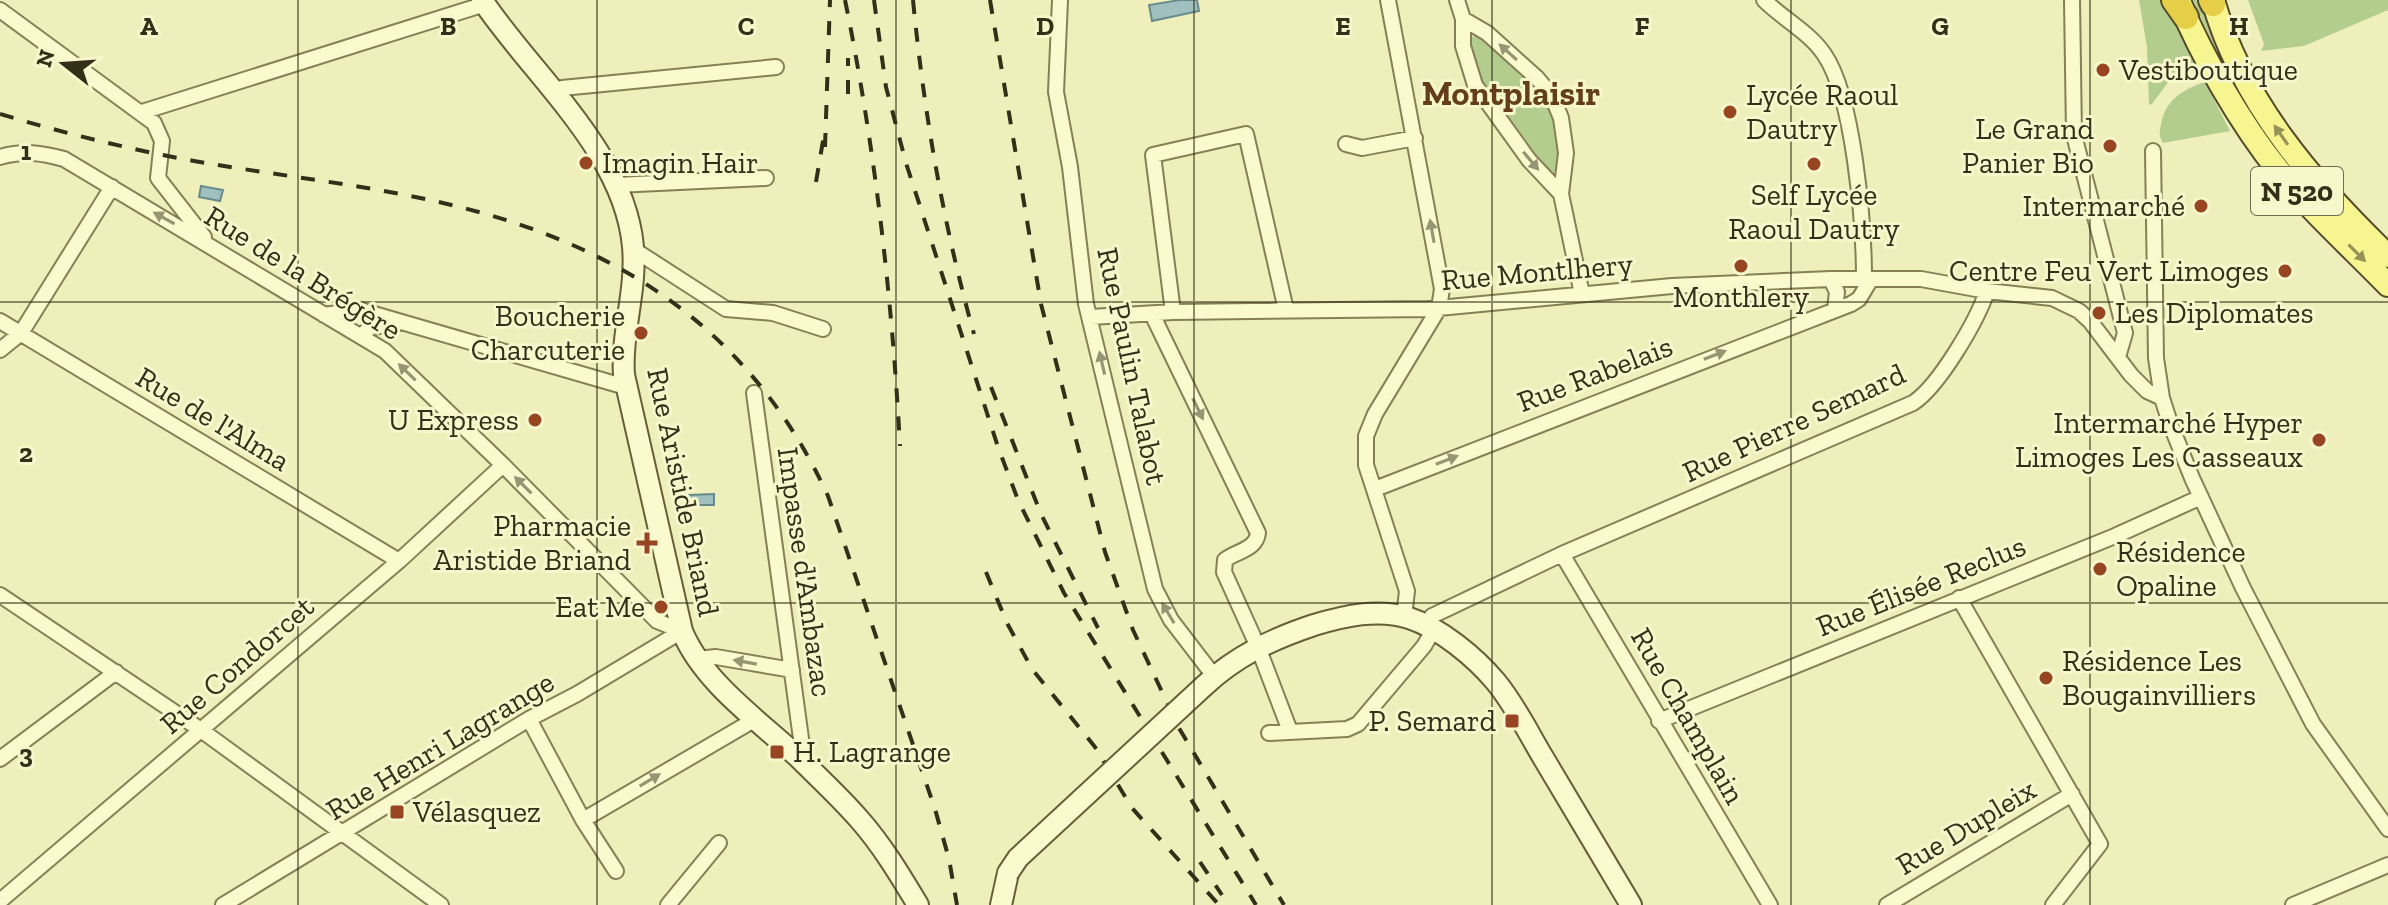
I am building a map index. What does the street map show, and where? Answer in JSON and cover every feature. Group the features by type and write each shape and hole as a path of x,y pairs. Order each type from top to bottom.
{"main road":[{"name":"N 520","path":"2212,1 2245,77 2299,161 2338,207 2388,256"},
{"name":"N 520","path":"2180,6 2221,84 2278,170 2388,285"}],"street":[{"name":"Rue Paulin Talabot","path":"1060,0 1056,92 1070,167 1086,304 1155,589 1209,681"},
{"path":"1388,0 1442,289 1439,308 1375,414 1366,436 1366,465 1407,591 1404,617"},
{"path":"1457,0 1463,19 1463,46 1475,85 1529,160 1561,194"},
{"path":"1764,0 1823,53 1838,81 1856,179 1867,279"},
{"path":"2072,0 2074,135 2125,333 2118,357"},
{"path":"142,112 483,2"},
{"name":"Rue Aristide Briand","path":"483,2 601,157 616,185 628,221 633,249 624,349 626,387 682,631 697,659 754,720 799,758 858,819 890,860 918,905"},
{"path":"0,10 154,123 161,135 158,178 209,243"},
{"path":"1463,19 1487,33 1537,78 1552,96 1561,118 1566,153 1561,194 1582,294"},
{"path":"553,92 562,88 776,67"},
{"path":"1173,312 1153,155 1246,134 1286,310"},
{"path":"1346,144 1362,148 1415,138"},
{"path":"2153,151 2156,358 2162,398 2201,497 2243,588 2313,724 2388,829"},
{"name":"Rue de la Brégère","path":"0,157 18,152 43,153 64,159 385,351 657,621 682,631"},
{"path":"616,185 766,178"},
{"path":"0,350 21,333 112,187"},
{"path":"633,249 726,309 773,313 823,329"},
{"name":"Rue Montlhery","path":"1091,317 1173,312 1439,308 1672,286 1831,279 1937,281 1987,291"},
{"path":"1831,279 1837,292 1835,309"},
{"name":"Rue Rabelais","path":"1375,489 1859,299 1867,279"},
{"path":"1987,291 2052,298 2079,311 2147,391 2162,398"},
{"name":"Rue Pierre Semard","path":"1430,627 1432,616 1562,554 1913,403 1928,390 1966,335 1987,291"},
{"path":"324,315 360,310 626,387"},
{"path":"1152,314 1258,533 1251,547 1230,556 1224,566 1290,731"},
{"name":"Rue de l'Alma","path":"0,321 399,561"},
{"path":"361,336 371,327 400,323"},
{"name":"Impasse d'Ambazac","path":"754,393 802,746 799,758"},
{"name":"Rue Condorcet","path":"0,901 399,561 503,465"},
{"name":"Rue Élisée Reclus","path":"1659,721 2153,520 2201,497"},
{"name":"Rue Champlain","path":"1562,554 1770,905"},
{"path":"0,595 201,730 441,905"},
{"path":"1959,598 2100,844 2053,905"},
{"path":"1001,905 1008,873 1018,858 1209,681 1258,647 1285,635 1352,615 1375,614 1404,617 1430,627 1450,639 1495,682 1631,905"},
{"path":"1269,733 1347,729 1358,724 1424,646 1430,627"},
{"name":"Rue Henri Lagrange","path":"223,905 529,719 682,631"},
{"path":"697,659 716,657 792,670"},
{"path":"0,759 116,672"},
{"path":"529,719 583,820 616,871"},
{"path":"583,820 754,720"},
{"name":"Rue Dupleix","path":"1887,905 2072,794"},
{"path":"668,905 719,843"},
{"path":"2293,905 2388,865"}],"green space":[{"path":"2139,0 2164,0 2198,66 2172,77 2149,105 2147,47"},
{"path":"2193,0 2201,0 2225,59 2221,61"},
{"path":"2248,0 2388,0 2388,10 2304,46 2261,51 2264,44"},
{"path":"1475,35 1525,73 1546,97 1558,131 1558,175 1555,179 1537,160 1479,80 1468,40"},
{"path":"2205,82 2230,131 2163,143 2160,128 2166,109 2182,93"}],"water":[{"path":"1197,0 1199,11 1152,21 1149,5"},
{"path":"201,186 223,190 220,201 199,197"},
{"path":"714,494 714,505 689,505 689,495"}],"railway":[{"path":"825,147 830,0"},
{"path":"845,0 881,222 900,446"},
{"path":"874,0 886,87 906,163 1018,500 1064,593 1256,905"},
{"path":"913,0 936,168 974,334"},
{"path":"990,0 1041,304 1105,552 1133,630 1179,728 1284,905"},
{"path":"848,58 848,94"},
{"path":"0,114 169,156 377,190 486,214 543,233 596,256 645,283 690,316 731,353 768,395 800,443 828,496 935,809 949,859 957,905"},
{"path":"816,182 824,135"},
{"path":"991,387 1041,514 1098,628"},
{"path":"986,572 1007,623 1032,669 1095,747 1132,808 1219,905"},
{"path":"1200,862 1222,895"}],"place":[{"name":"Vestiboutique","path":"2103,70"},
{"name":"Lycée Raoul Dautry","path":"1730,112"},
{"name":"Le Grand Panier Bio","path":"2110,146"},
{"name":"Imagin Hair","path":"586,163"},
{"name":"Self Lycée Raoul Dautry","path":"1814,164"},
{"name":"Intermarché","path":"2201,206"},
{"name":"Monthlery","path":"1741,266"},
{"name":"Centre Feu Vert Limoges","path":"2285,271"},
{"name":"Les Diplomates","path":"2099,313"},
{"name":"Boucherie Charcuterie","path":"641,333"},
{"name":"U Express","path":"535,420"},
{"name":"Intermarché Hyper Limoges Les Casseaux","path":"2319,440"},
{"name":"Pharmacie Aristide Briand","path":"647,543"},
{"name":"Résidence Opaline","path":"2100,569"},
{"name":"Eat Me","path":"661,607"},
{"name":"Résidence Les Bougainvilliers","path":"2046,678"},
{"name":"P. Semard","path":"1512,721"},
{"name":"H. Lagrange","path":"777,752"},
{"name":"Vélasquez","path":"397,812"}],"district":[{"name":"Montplaisir","path":"1511,93"}]}
